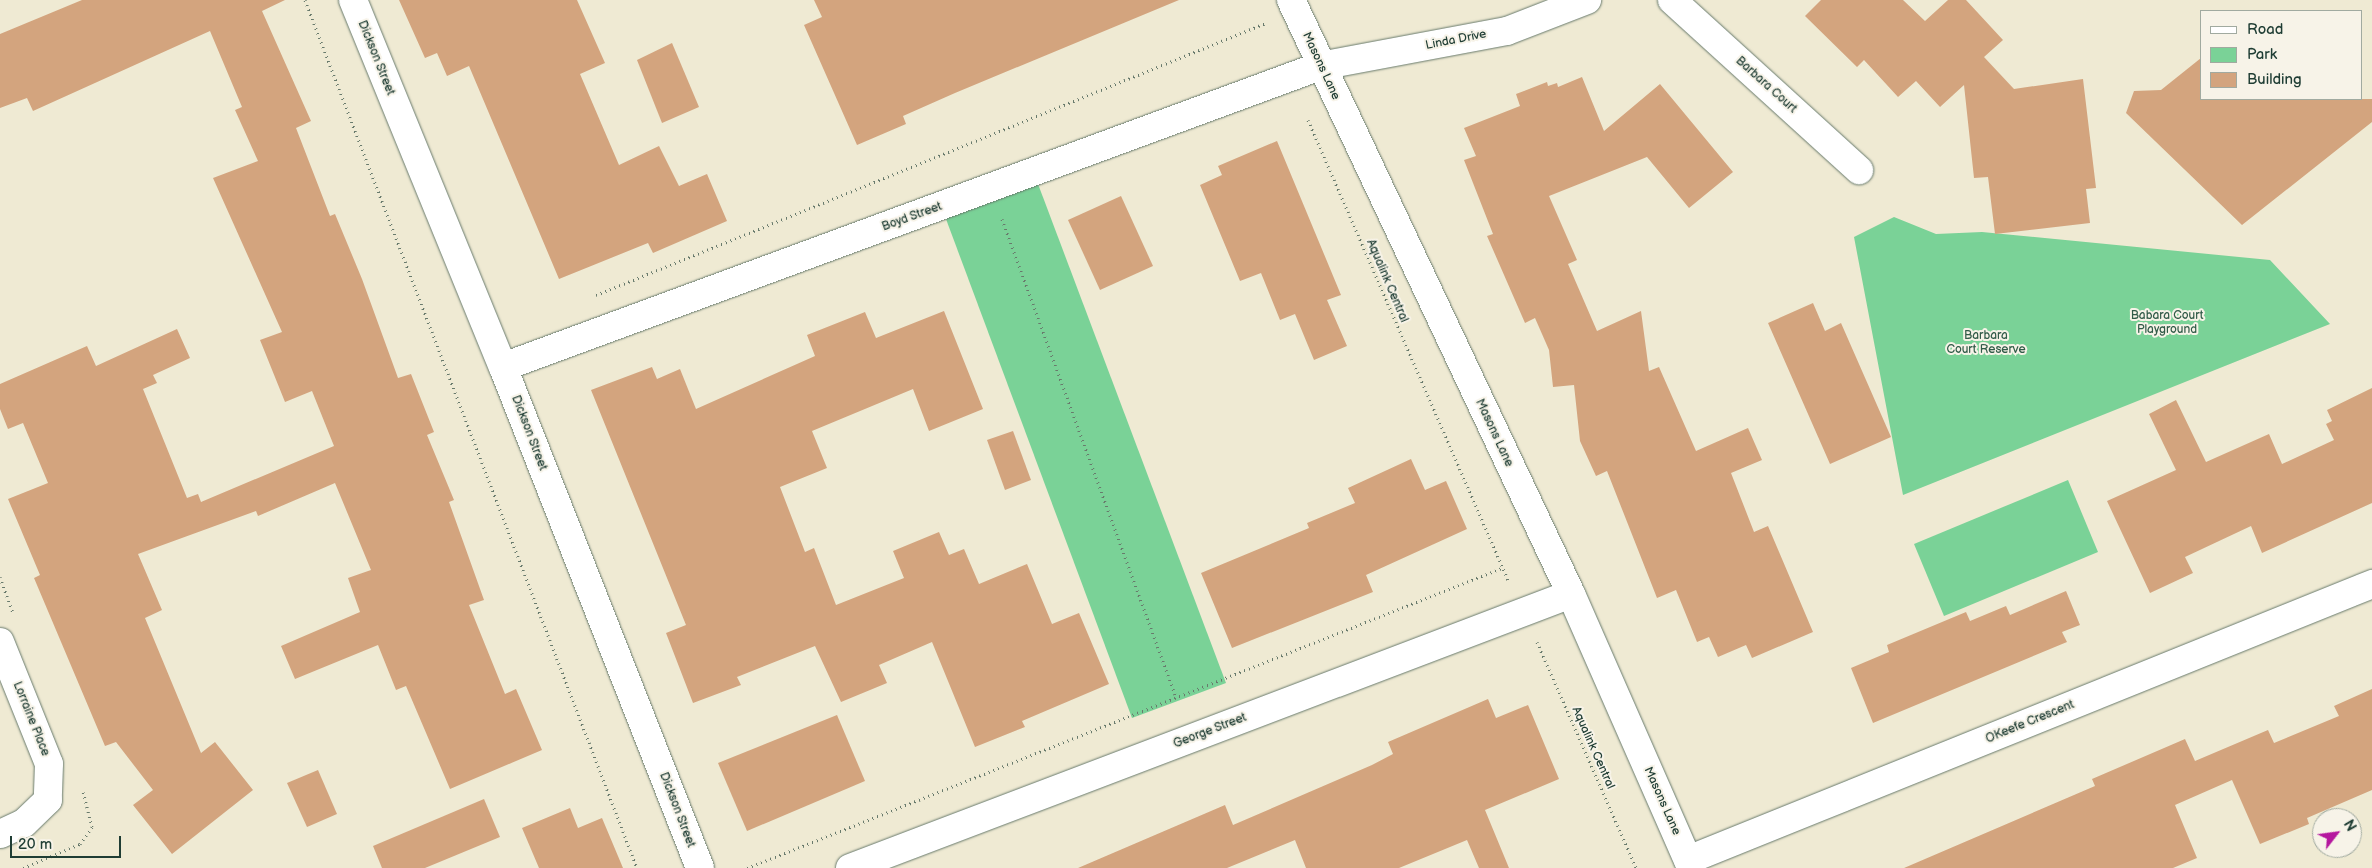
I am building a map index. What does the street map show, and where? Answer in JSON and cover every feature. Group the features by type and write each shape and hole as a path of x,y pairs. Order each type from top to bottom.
{"street":[{"name":"Dickson Street","path":"353,0 503,367 700,868"},
{"name":"Masons Lane","path":"1291,0 1320,66 1571,594 1690,864"},
{"name":"Linda Drive","path":"1320,66 1507,31 1587,0"},
{"name":"Barbara Court","path":"1672,0 1860,170"},
{"name":"Boyd Street","path":"503,367 1320,66"},
{"name":"OKeefe Crescent","path":"1690,864 2372,584"},
{"name":"George Street","path":"850,868 1571,594"},
{"name":"Lorraine Place","path":"0,642 49,764 48,800 24,824 0,834"}],"path":[{"path":"305,0 636,868"},
{"path":"1264,15 1271,30"},
{"path":"586,298 1267,22"},
{"name":"Aqualink Central","path":"1176,698 1502,568 1292,77"},
{"path":"747,868 1176,698 998,209"},
{"name":"Aqualink Central","path":"1534,635 1636,868"}],"green space":[{"path":"1035,176 1226,683 1132,718 943,211"},
{"name":"Barbara Court Reserve","path":"1894,217 1936,234 1982,232 2270,260 2330,324 1903,495 1854,237"},
{"path":"2068,480 2098,552 1944,616 1914,544"}],"building":[{"path":"82,0 285,0 262,11 311,121 296,128 330,216 335,214 362,279 398,378 411,374 434,432 427,435 454,500 449,502 484,600 469,605 505,694 516,689 542,750 450,789 406,686 396,690 378,645 295,679 281,646 360,612 348,578 371,570 335,483 258,516 256,511 138,554 162,610 145,618 201,753 215,742 253,790 172,854 133,805 153,790 116,742 105,746 34,578 40,575 8,499 48,483 23,423 8,429 0,409 0,384 87,346 96,366 177,329 190,358 153,375 157,383 143,389 187,498 198,494 201,502 334,446 312,391 285,402 260,340 282,332 213,178 258,161 235,110 242,107 210,31 33,111 27,98 0,108 0,34"},
{"path":"399,0 577,0 605,63 580,74 619,165 659,146 679,186 707,174 727,221 653,253 648,243 559,279 469,66 447,76 437,53 425,58"},
{"path":"814,0 1179,0 903,116 906,124 857,145 804,25 822,17"},
{"path":"1821,0 1903,0 1925,21 1948,0 1966,0 2003,40 1984,57 2014,89 2083,79 2096,188 2086,189 2090,223 1995,234 1988,177 1974,178 1964,85 1940,107 1916,81 1898,97 1864,60 1857,67 1805,16"},
{"path":"672,43 699,107 662,123 637,60"},
{"path":"2200,59 2200,100 2372,99 2372,122 2242,225 2126,113 2134,91 2161,90"},
{"path":"1582,77 1604,131 1660,84 1733,172 1689,208 1647,157 1549,196 1577,260 1568,264 1597,331 1641,311 1649,371 1659,367 1696,451 1748,428 1762,460 1731,473 1754,532 1768,526 1813,632 1752,658 1746,645 1718,657 1709,637 1697,642 1676,590 1657,598 1607,471 1596,476 1580,441 1574,385 1553,387 1549,350 1535,318 1525,323 1487,236 1493,234 1464,160 1476,156 1464,128 1520,106 1516,94 1547,82 1548,86 1557,83 1558,87"},
{"path":"1277,141 1341,295 1327,300 1347,346 1314,360 1295,314 1280,320 1261,273 1240,281 1200,185 1222,175 1218,166"},
{"path":"1121,196 1153,266 1100,290 1068,220"},
{"path":"1813,303 1825,331 1841,323 1891,437 1830,464 1768,323"},
{"path":"944,311 983,409 929,431 913,389 812,431 827,468 780,487 805,552 814,548 836,605 904,578 893,551 939,532 949,555 964,549 979,584 1027,564 1052,624 1079,613 1109,684 1022,721 1025,727 975,747 932,642 879,665 887,683 841,702 815,646 737,677 741,685 693,703 666,633 686,625 591,390 652,367 657,379 680,369 696,409 815,356 807,335 865,312 876,338"},
{"path":"2372,388 2372,503 2262,553 2251,526 2185,557 2193,573 2150,593 2107,501 2176,470 2149,414 2176,400 2206,462 2269,434 2282,464 2334,440 2326,424 2332,421 2327,410"},
{"path":"1013,431 1031,480 1005,490 987,440"},
{"path":"1411,459 1425,490 1446,481 1467,529 1366,575 1373,592 1232,648 1201,573 1309,528 1307,523 1355,503 1348,488"},
{"path":"2066,591 2080,625 2062,632 2067,642 1873,723 1851,668 1889,652 1887,645 1966,612 1970,621 2006,606 2010,615"},
{"path":"2372,689 2372,790 2330,808 2312,808 2312,816 2307,818 2309,824 2260,844 2232,780 2175,805 2197,858 2173,868 1904,868 2095,786 2092,779 2185,739 2195,761 2268,730 2274,743 2339,716 2334,706"},
{"path":"1488,699 1496,718 1528,705 1559,779 1485,810 1509,868 1479,868 1467,840 1399,868 1306,868 1295,840 1227,868 1078,868 1225,805 1233,825 1372,765 1393,754 1388,742"},
{"path":"837,715 865,781 747,831 718,763"},
{"path":"318,770 337,814 307,827 287,783"},
{"path":"484,799 500,837 425,868 382,868 373,846"},
{"path":"570,808 578,828 602,818 623,868 539,868 522,828"}],"park label":[{"name":"Babara Court Playground","path":"2167,323"}]}
